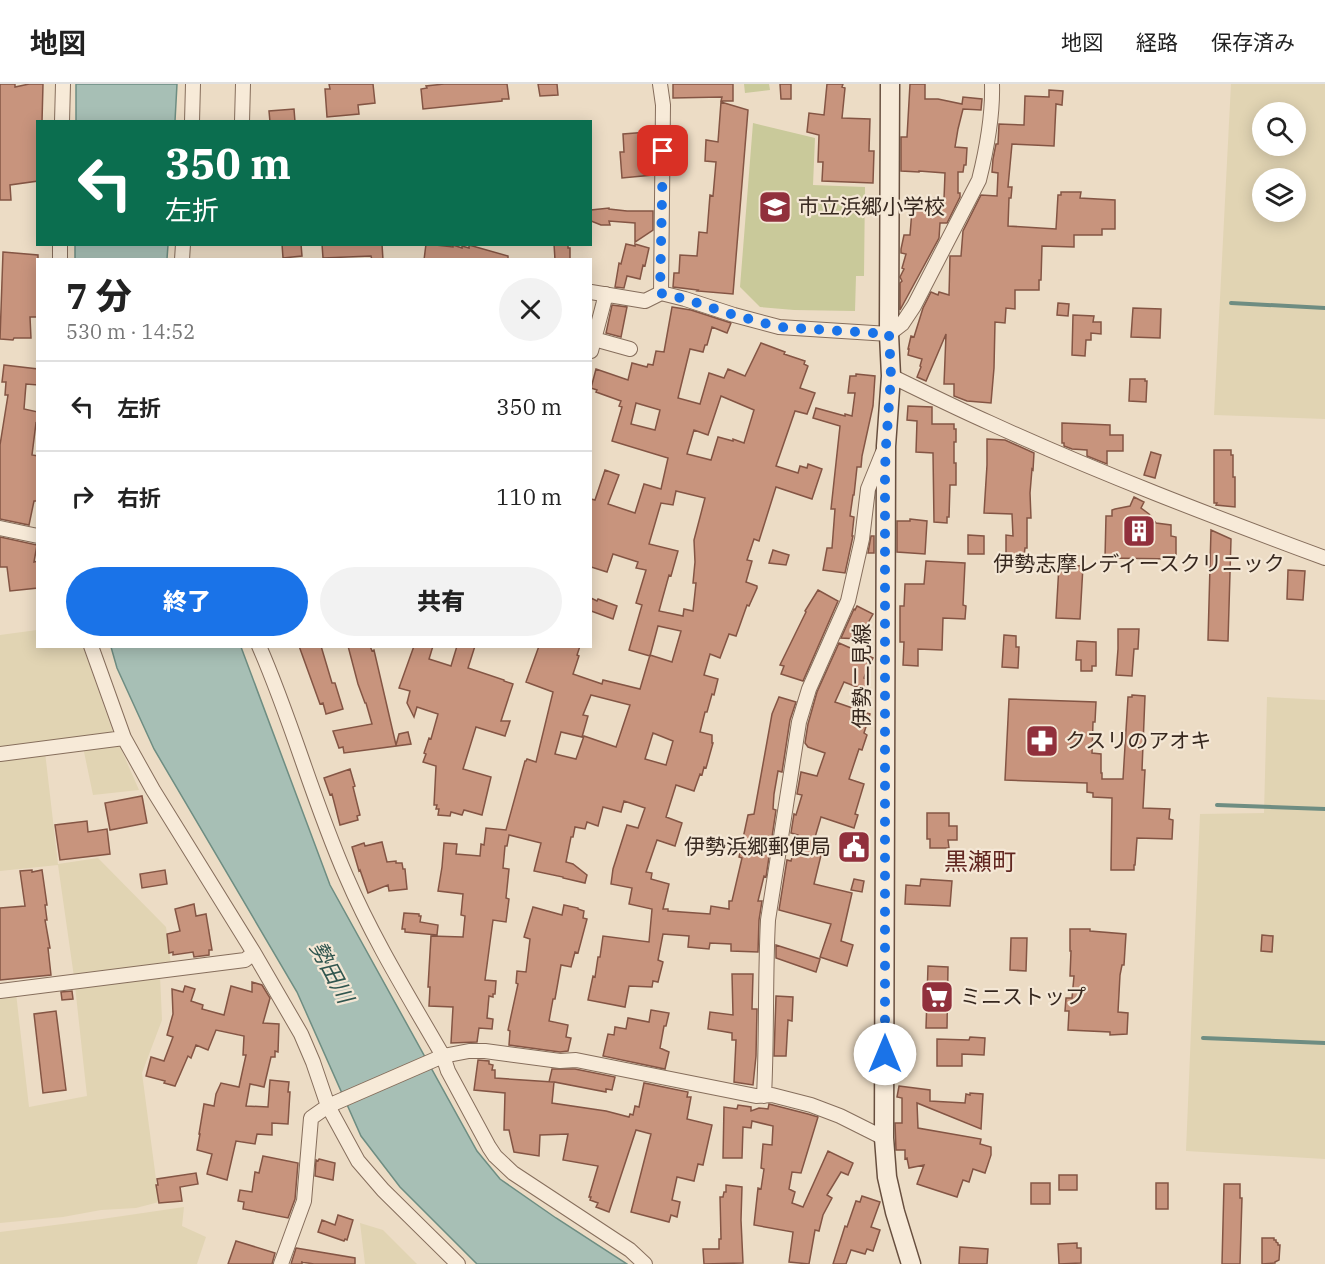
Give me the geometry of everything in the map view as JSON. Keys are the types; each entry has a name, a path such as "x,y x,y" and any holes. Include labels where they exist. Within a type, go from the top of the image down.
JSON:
{"main road":[{"name":"伊勢二見線","path":"890,84 889,334 891,376 886,446 884,1138 887,1177 911,1264"}],"street":[{"path":"62,120 63,84"},
{"path":"192,120 194,84"},
{"path":"243,84 243,120"},
{"path":"660,84 663,105 660,293"},
{"path":"592,292 645,301 660,293 779,327 889,334 902,324 914,306 979,180 992,113 992,84"},
{"path":"606,294 593,345 630,349"},
{"path":"891,376 1200,512 1325,558"},
{"path":"764,1096 768,920 799,722 809,689 849,602 862,539 868,489 886,446"},
{"path":"0,528 36,536"},
{"path":"92,648 124,738 153,790 254,953 300,1034 330,1105 358,1161 383,1190 458,1264"},
{"path":"260,648 345,876 372,931 443,1056 448,1071 485,1141 495,1156 522,1180 630,1250 645,1264"},
{"path":"0,754 124,738"},
{"path":"0,991 245,960 254,953"},
{"path":"281,1264 304,1201 311,1118 330,1105 443,1056 469,1051 485,1051 560,1061 576,1060 756,1096 772,1095 811,1105 840,1116 884,1138"}],"shaded area":[{"path":"1231,84 1325,84 1325,419 1214,415"},
{"path":"36,630 36,648 83,648 114,735 0,750 0,635"},
{"path":"1267,697 1325,700 1325,1159 1186,1151 1200,814 1264,813"},
{"path":"118,742 139,790 93,795 83,747"},
{"path":"45,752 58,864 98,858 166,927 171,965 74,977 58,865 0,871 0,758"},
{"path":"160,975 162,1020 142,1073 159,1202 136,1208 101,1210 63,1217 0,1223 0,994 16,993 29,1107 87,1096 75,986 111,984"},
{"path":"184,1207 182,1226 206,1237 197,1264 0,1264 0,1232"},
{"path":"360,1223 383,1230 417,1264 365,1264"}],"green space":[{"path":"744,84 769,84 770,90 745,93"},
{"path":"753,123 815,138 813,185 865,187 864,276 856,276 855,311 760,307 740,287"}],"water":[{"path":"76,84 177,84 175,120 76,120"},
{"path":"75,246 168,246 167,258 75,258"},
{"name":"勢田川","path":"111,648 241,648 330,885 477,1151 500,1179 627,1264 477,1264 400,1187 361,1136 297,992 154,749 117,668"}],"building":[{"path":"0,84 15,84 15,87 43,84 42,120 36,120 36,181 10,185 11,200 0,200"},
{"path":"329,84 373,84 375,103 358,105 359,114 327,117 325,89 330,89"},
{"path":"507,84 509,99 423,109 421,89 427,88 426,86"},
{"path":"538,84 557,84 558,95 540,96"},
{"path":"673,84 733,84 733,101 721,101 722,97 673,98"},
{"path":"780,84 791,84 791,99 781,99"},
{"path":"827,84 843,84 842,87 845,88 842,118 870,119 869,151 874,151 873,183 822,181 823,162 818,162 819,135 807,132 809,113 824,115"},
{"path":"910,84 925,84 925,99 962,104 963,97 982,99 981,110 963,109 958,129 955,147 967,148 966,165 964,165 963,172 958,172 960,197 947,223 940,223 939,238 900,310 900,283 902,281 900,277 904,269 902,268 906,254 901,253 901,249 904,235 910,235 912,210 933,210 934,198 944,199 945,173 901,171 901,137 907,137"},
{"path":"1049,90 1063,91 1062,105 1056,104 1054,146 1012,144 1008,187 1012,187 1011,198 1009,198 1008,226 1056,229 1058,195 1061,195 1061,192 1081,192 1080,198 1115,200 1115,229 1102,229 1102,235 1074,235 1074,247 1042,246 1039,290 1015,290 1015,309 1006,308 1005,323 995,322 991,403 967,401 954,396 954,384 944,384 946,334 926,381 917,377 922,359 908,355 911,336 914,337 923,308 931,292 938,295 939,292 949,295 950,256 961,256 963,231 981,195 997,196 998,173 992,172 996,144 998,144 999,124 1024,125 1025,96 1049,97"},
{"path":"721,102 748,110 733,294 673,287 674,273 679,273 680,255 697,256 699,232 707,233 710,195 713,196 716,162 705,161 706,140 718,142"},
{"path":"294,109 295,120 270,120 269,111"},
{"path":"648,132 649,150 654,149 653,175 622,178 620,152 624,152 623,134"},
{"path":"609,208 653,211 653,230 635,242 635,223 609,221 610,225 601,225 592,221 592,210"},
{"path":"626,244 649,248 645,266 643,265 640,279 627,276 624,288 615,287 619,263 621,264"},
{"path":"282,246 301,246 302,256 283,258"},
{"path":"322,246 382,246 383,258 372,258 371,256 323,258"},
{"path":"426,246 469,248 473,246 508,256 508,258 424,258"},
{"path":"554,246 570,248 570,258 555,258"},
{"path":"3,252 38,255 36,258 36,317 30,317 31,338 0,339"},
{"path":"1058,303 1069,304 1068,316 1057,315"},
{"path":"612,305 627,307 621,337 606,333"},
{"path":"672,307 691,310 731,323 727,333 712,327 703,352 690,349 678,398 700,404 709,373 724,378 728,369 745,376 761,343 805,361 804,364 808,366 800,388 815,393 807,414 795,411 776,466 798,473 800,466 807,468 808,464 822,469 812,499 776,487 759,541 754,539 747,560 752,561 746,582 757,588 749,606 747,605 736,636 729,634 720,658 710,654 704,675 718,679 700,732 712,735 713,743 706,768 704,767 702,775 700,774 694,791 676,785 666,817 682,823 675,846 657,840 646,872 652,873 651,879 669,884 663,909 710,914 711,906 729,909 729,901 732,901 742,858 739,857 748,815 754,814 772,714 779,697 796,702 790,720 782,772 778,771 774,794 773,809 776,810 766,877 764,876 758,901 762,901 758,952 731,951 731,944 710,943 709,949 688,947 689,936 663,934 658,960 663,962 658,982 653,981 652,987 629,986 625,1007 588,1000 598,957 600,957 603,936 649,942 652,909 629,904 632,888 611,884 613,869 627,825 638,828 645,808 624,801 621,812 603,807 598,826 587,822 585,829 575,827 573,837 571,837 566,862 573,864 587,875 585,883 534,871 541,843 509,835 507,846 505,846 503,868 509,869 506,922 493,920 485,980 496,981 495,994 493,997 489,996 487,1018 493,1019 492,1029 479,1028 477,1042 451,1043 453,1007 429,1006 430,987 428,987 431,936 463,937 465,916 461,915 463,894 438,891 444,843 457,844 456,854 480,856 486,828 506,830 525,761 527,759 536,762 553,692 526,682 538,648 579,648 573,674 602,684 603,680 640,689 650,656 629,650 642,605 636,603 646,570 636,568 638,562 613,554 607,572 592,567 592,499 595,500 605,470 619,475 608,504 635,513 644,484 661,489 668,458 612,441 622,407 619,406 621,401 596,392 597,390 592,388 592,384 596,369 628,380 632,363 647,367 648,364 653,365 656,351 664,352","holes":["721,396 754,410 744,443 718,437 711,460 687,454 694,430 708,435","636,403 660,410 655,430 631,424","676,491 705,498 694,540 693,583 696,583 693,611 684,609 683,616 659,611 678,551 649,544 661,503 673,505","658,626 681,631 672,662 650,655","591,695 630,705 616,747 584,736 576,759 555,754 561,732 582,737 588,716 583,715","653,733 673,741 666,765 645,759"]},
{"path":"1133,308 1161,309 1160,338 1131,337"},
{"path":"1073,315 1094,316 1093,322 1101,322 1101,334 1091,333 1091,340 1086,340 1085,356 1072,355"},
{"path":"4,365 36,369 36,385 26,384 24,409 36,412 32,455 36,456 36,501 34,501 29,525 0,519 0,445 8,395 5,395 6,382 2,382"},
{"path":"856,374 875,376 873,406 861,467 857,467 850,516 854,517 853,536 845,573 823,570 827,548 832,548 835,509 831,509 840,426 813,418 816,408 852,416 855,393 848,393 850,376 856,376"},
{"path":"1130,379 1147,381 1146,402 1129,401"},
{"path":"908,406 932,407 932,424 954,424 954,429 956,429 954,463 956,463 956,485 950,485 947,523 934,522 933,453 916,452 917,421 907,420"},
{"path":"1062,423 1110,425 1110,435 1123,435 1123,451 1107,451 1107,464 1087,456 1087,450 1064,446"},
{"path":"987,439 1005,440 1034,453 1030,493 1031,518 1027,518 1027,548 1025,548 1024,556 1006,555 1006,535 1013,536 1012,514 984,513"},
{"path":"1214,450 1231,450 1231,455 1233,455 1235,507 1214,503"},
{"path":"1151,452 1161,455 1155,478 1144,475"},
{"name":"伊勢志摩レディースクリニック","path":"1134,497 1144,502 1141,508 1156,523 1171,525 1171,536 1176,537 1176,559 1105,558 1106,516 1112,516 1112,510 1130,506"},
{"path":"910,519 927,521 925,554 897,552 897,521 910,521"},
{"path":"1211,530 1231,539 1228,641 1208,640"},
{"path":"968,535 984,536 984,554 968,554"},
{"path":"871,536 874,536 874,553 868,553"},
{"path":"0,537 36,545 34,562 36,562 36,588 10,591 7,567 0,567"},
{"path":"773,550 789,555 786,565 769,563"},
{"path":"926,561 965,563 963,605 966,606 965,619 943,618 942,650 918,649 918,666 903,665 904,642 900,642 900,606 904,606 905,584 924,584"},
{"path":"1059,565 1083,566 1080,619 1056,618"},
{"path":"1288,570 1305,571 1303,600 1287,599"},
{"path":"818,590 838,601 803,681 781,674 784,666 780,665 805,611"},
{"path":"592,598 617,606 613,619 592,611"},
{"path":"857,606 873,614 859,639 841,638 854,609"},
{"path":"1118,629 1139,629 1138,649 1134,649 1132,676 1116,675"},
{"path":"1004,635 1016,636 1016,647 1019,647 1018,668 1002,667"},
{"path":"1077,641 1096,642 1096,666 1092,666 1092,671 1081,671 1081,660 1076,660"},
{"path":"839,643 873,658 864,678 869,680 865,690 844,682 835,702 870,714 864,733 867,735 862,750 859,749 849,779 864,784 855,814 858,815 854,828 821,817 813,844 823,847 814,884 852,893 841,941 853,945 847,966 820,957 831,924 779,910 787,860 791,861 798,835 791,833 794,814 796,815 802,795 797,794 801,772 817,776 825,753 808,747 805,743 808,724 817,692"},
{"path":"300,648 322,648 343,709 326,714 323,703 320,704"},
{"path":"349,648 371,648 372,651 374,650 396,745 399,734 408,732 411,744 344,753 343,747 339,748 333,731 372,724"},
{"path":"413,648 432,648 429,659 451,666 456,648 474,648 468,668 513,684 501,721 510,721 505,736 476,727 463,769 491,777 482,815 464,810 462,815 451,812 450,816 438,815 439,809 436,809 437,805 434,805 436,766 423,762 438,714 417,707 414,717 407,703 410,691 399,688"},
{"path":"1145,696 1143,808 1170,809 1169,819 1173,820 1172,839 1137,838 1134,870 1111,870 1112,798 1093,797 1093,793 1087,792 1087,783 1005,780 1009,699 1096,702 1092,753 1101,754 1102,779 1123,779 1128,697"},
{"path":"350,769 360,815 357,816 358,820 340,825 332,794 330,795 324,778"},
{"path":"142,796 147,823 110,830 105,803"},
{"path":"927,813 949,813 949,826 957,826 957,840 948,840 949,848 930,848 930,839 927,839"},
{"path":"87,821 88,832 107,829 110,854 60,860 55,825"},
{"path":"844,837 867,844 863,855 841,848"},
{"path":"382,842 387,862 402,863 405,869 407,889 389,891 388,885 368,893 352,847 364,843 365,846"},
{"path":"32,870 32,872 42,870 47,905 45,905 47,920 45,920 50,948 48,948 51,975 0,980 0,908 25,906 20,871"},
{"path":"165,870 167,884 142,888 140,874"},
{"path":"854,879 864,881 862,892 851,890"},
{"path":"921,879 952,881 950,906 905,904 906,885 920,886"},
{"path":"194,904 196,916 206,914 212,950 209,950 209,955 194,957 193,952 173,955 173,952 169,953 167,934 180,931 175,909"},
{"path":"564,905 584,911 583,918 587,919 578,953 575,952 571,967 561,965 549,1021 568,1025 566,1037 571,1038 568,1051 560,1052 509,1045 510,1031 508,1030 518,984 516,983 517,971 526,972 530,939 524,937 533,907 562,915"},
{"path":"404,913 419,914 420,922 438,925 437,935 405,932 405,929 402,929"},
{"path":"1070,929 1126,934 1118,1012 1128,1013 1127,1034 1110,1035 1110,1032 1068,1030 1069,1011 1065,1011 1066,998 1072,998 1074,976 1070,976"},
{"path":"1262,935 1273,936 1272,952 1261,951"},
{"path":"1011,938 1027,938 1026,971 1010,970"},
{"path":"776,945 820,959 816,972 776,958"},
{"name":"ミニストップ","path":"928,966 948,967 947,1028 926,1028"},
{"path":"732,974 753,974 752,1009 757,1009 753,1085 734,1082 736,1040 732,1040 732,1033 708,1029 710,1012 733,1015"},
{"path":"252,982 262,985 270,998 263,1023 279,1024 278,1052 275,1051 275,1057 271,1057 264,1087 250,1084 246,1106 268,1107 270,1080 289,1082 288,1124 272,1123 272,1135 257,1134 255,1144 236,1141 227,1180 207,1174 212,1154 197,1150 204,1104 214,1106 221,1083 239,1087 246,1055 243,1055 244,1036 216,1030 208,1050 196,1045 191,1058 188,1056 175,1086 146,1076 151,1057 164,1061 173,1037 167,1035 173,1014 172,989 183,992 185,986 195,989 191,1001 203,1005 202,1009 224,1015 231,986 252,992"},
{"path":"72,991 73,999 62,1000 61,992"},
{"path":"776,996 793,997 792,1021 788,1020 786,1056 774,1056"},
{"path":"651,1010 669,1013 660,1048 669,1052 665,1069 603,1056 608,1034 614,1035 615,1027 626,1029 628,1018 649,1022"},
{"path":"56,1011 66,1090 43,1093 34,1014"},
{"path":"970,1037 985,1038 984,1055 962,1054 962,1066 937,1066 937,1039 969,1040"},
{"path":"478,1060 489,1061 489,1064 493,1065 495,1078 549,1082 552,1069 575,1069 615,1077 612,1090 606,1089 606,1092 554,1082 552,1103 629,1117 630,1114 633,1115 635,1106 639,1107 644,1083 688,1092 687,1097 691,1097 687,1119 712,1125 703,1165 698,1164 694,1181 677,1177 672,1200 680,1202 677,1217 671,1215 669,1222 631,1212 651,1134 636,1130 609,1212 596,1207 598,1203 590,1200 591,1197 589,1197 598,1166 563,1160 568,1134 540,1135 539,1156 514,1152 509,1130 504,1130 505,1093 474,1090"},
{"path":"899,1086 930,1090 930,1101 965,1103 966,1094 983,1094 981,1129 917,1103 918,1128 981,1139 980,1144 991,1147 985,1173 973,1169 969,1182 963,1180 957,1197 917,1184 924,1165 909,1168 907,1158 905,1159 905,1150 896,1150 895,1123 902,1123 902,1098 897,1097"},
{"path":"769,1104 818,1117 801,1173 792,1172 789,1189 795,1192 792,1203 803,1207 828,1151 853,1163 848,1175 841,1172 827,1195 832,1198 823,1215 819,1231 815,1230 809,1264 789,1262 793,1232 754,1225 758,1188 761,1189 764,1169 761,1168 763,1144 772,1145 773,1126 752,1121 751,1128 743,1127 742,1158 723,1158 724,1107 737,1109 738,1105 751,1107 751,1111 759,1108 768,1109"},
{"path":"263,1156 298,1163 295,1199 288,1218 243,1209 244,1202 238,1201 240,1190 252,1192 255,1172 259,1173"},
{"path":"316,1160 335,1163 333,1180 315,1176"},
{"path":"196,1173 198,1184 180,1187 182,1201 159,1203 157,1179"},
{"path":"1059,1175 1077,1175 1077,1190 1059,1190"},
{"path":"1031,1183 1050,1183 1050,1204 1031,1204"},
{"path":"1156,1183 1168,1183 1168,1209 1156,1209"},
{"path":"1224,1184 1240,1184 1240,1198 1242,1198 1240,1264 1222,1264"},
{"path":"726,1185 742,1187 743,1263 704,1264 703,1249 719,1249 719,1239 721,1239 720,1197 723,1197 726,1192"},
{"path":"862,1196 880,1202 871,1227 880,1230 873,1251 867,1249 865,1254 851,1250 846,1264 833,1264 845,1226 847,1227 856,1201 860,1202"},
{"path":"338,1215 353,1220 347,1240 344,1241 318,1232 322,1220 335,1225"},
{"path":"1262,1238 1274,1238 1280,1245 1279,1260 1275,1263 1262,1264"},
{"path":"236,1241 275,1253 272,1264 228,1264"},
{"path":"1077,1243 1077,1248 1081,1248 1081,1263 1059,1264 1058,1244"},
{"path":"960,1247 988,1249 987,1264 959,1264"},
{"path":"296,1248 355,1258 355,1264 302,1262 302,1264 291,1264"}],"waterway":[{"path":"1231,303 1325,308"},
{"path":"1217,805 1325,809"},
{"path":"1203,1038 1325,1043"}],"place":[{"name":"市立浜郷小学校","path":"775,207"},
{"name":"伊勢志摩レディースクリニック","path":"1139,531"},
{"name":"クスリのアオキ","path":"1042,741"},
{"name":"伊勢浜郷郵便局","path":"854,847"},
{"name":"ミニストップ","path":"937,997"}],"district":[{"name":"黒瀬町","path":"980,862"}],"route":[{"path":"663,151 660,293 779,327 889,334 891,376 885,469 885,1054"}]}
